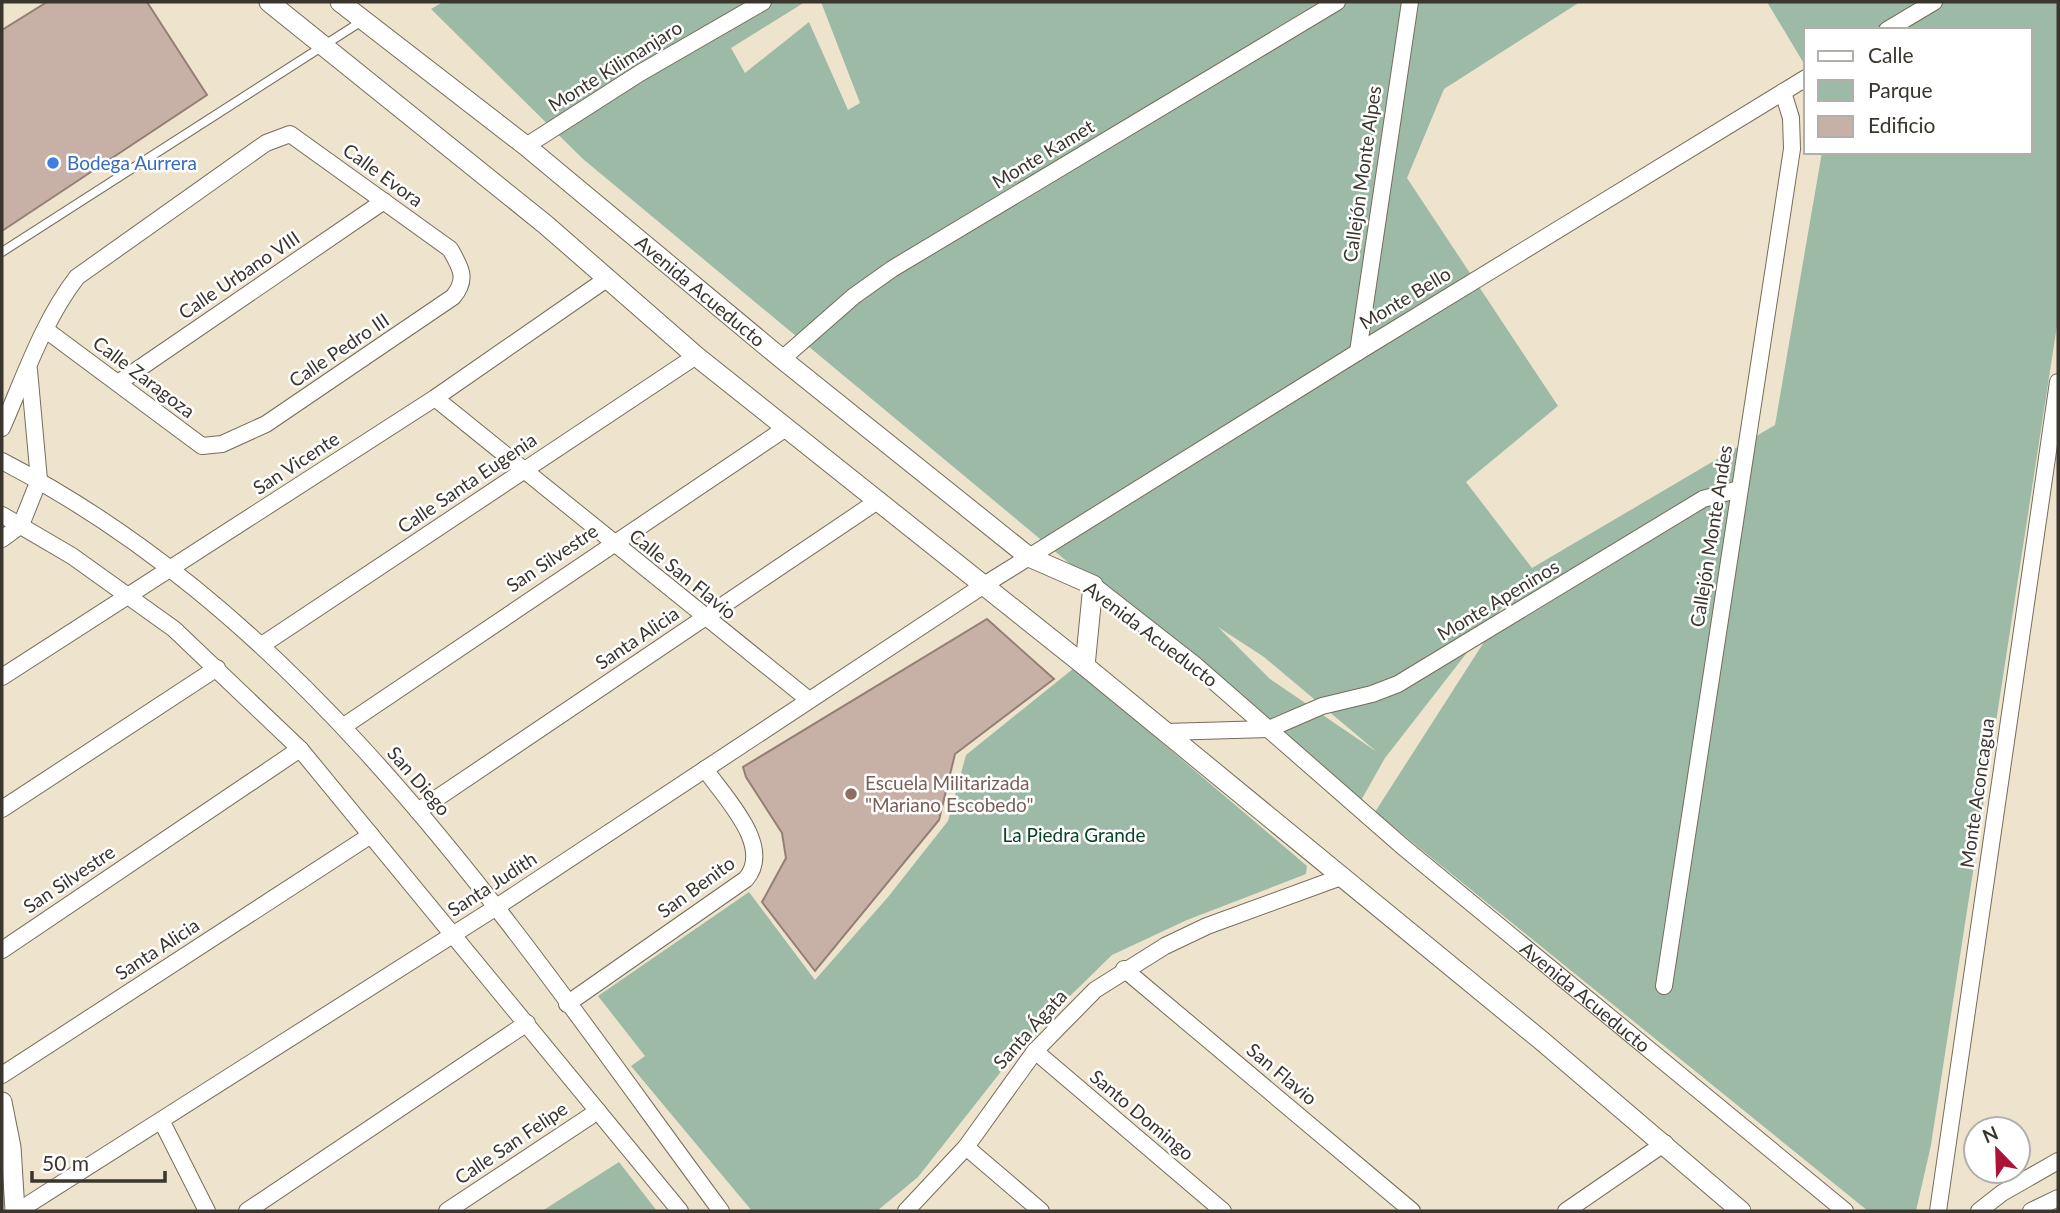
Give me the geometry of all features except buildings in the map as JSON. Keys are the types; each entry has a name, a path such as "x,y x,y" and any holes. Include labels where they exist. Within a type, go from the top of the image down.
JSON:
{"street":[{"path":"269,2 608,278 696,356 1085,666 1665,1143 1741,1211"},
{"name":"Avenida Acueducto","path":"340,2 526,146 782,359 1028,557 1093,585 1269,729 1402,846 1845,1211"},
{"name":"Monte Kamet","path":"782,359 854,296 892,269 1338,2"},
{"name":"Callejón Monte Alpes","path":"1357,352 1410,2"},
{"path":"1890,28 1934,2"},
{"name":"Monte Kilimanjaro","path":"526,146 752,5"},
{"name":"Monte Bello","path":"984,585 1357,352 1804,79"},
{"name":"Callejón Monte Andes","path":"1664,986 1792,149 1791,118 1783,92"},
{"name":"Calle Evora","path":"46,330 61,298 77,277 94,262 266,143 290,134 450,249 464,274"},
{"name":"Calle Urbano VIII","path":"118,383 384,201"},
{"name":"Calle Pedro III","path":"222,444 266,424 453,297 461,287 464,274"},
{"name":"San Vicente","path":"2,677 435,398 608,278"},
{"path":"2,428 46,330"},
{"name":"Calle Zaragoza","path":"46,330 202,446 222,444"},
{"name":"Calle Santa Eugenia","path":"262,645 696,356"},
{"path":"2,539 21,525 39,480 28,369"},
{"name":"Monte Aconcagua","path":"1938,1211 2058,382"},
{"name":"Calle San Flavio","path":"435,398 611,543 809,700"},
{"name":"San Silvestre","path":"344,726 611,543 786,428"},
{"name":"San Diego","path":"2,461 39,480 122,533 171,569 262,645 344,726 418,811 495,908 630,1084 721,1211"},
{"name":"Monte Apeninos","path":"1269,729 1322,706 1372,694 1398,684 1703,499 1739,489"},
{"name":"Santa Alicia","path":"418,811 879,500"},
{"path":"2,515 131,596 217,668 300,749 680,1211"},
{"name":"Santa Judith","path":"17,1211 162,1122 495,908 984,585"},
{"path":"1085,666 1093,585"},
{"path":"2,809 217,668"},
{"path":"1165,733 1269,729"},
{"name":"San Silvestre","path":"2,950 300,749"},
{"name":"San Benito","path":"567,1004 746,879 752,872 756,863 751,839 705,769"},
{"name":"Santa Alicia","path":"2,1075 371,835"},
{"name":"Santa Ágata","path":"906,1211 966,1147 1035,1051 1066,1016 1124,969 1207,926 1341,877"},
{"name":"San Flavio","path":"1124,969 1412,1211"},
{"path":"247,1211 527,1023"},
{"name":"Santo Domingo","path":"1035,1051 1223,1211"},
{"path":"2,1102 12,1147 17,1211"},
{"name":"Calle San Felipe","path":"447,1211 598,1111"},
{"path":"162,1122 207,1211"},
{"path":"1566,1211 1665,1143"},
{"path":"966,1147 1041,1211"},
{"path":"1979,1211 2002,1193 2042,1173 2058,1161"},
{"path":"2031,1211 2058,1196 2042,1173"}],"lane":[{"path":"2,252 362,21"}],"green space":[{"path":"443,2 805,2 731,48 745,73 809,22 848,110 860,103 821,2 1580,2 1444,89 1407,178 1558,406 1466,482 1532,568 1775,425 1822,154 2032,154 2032,28 1804,28 1804,64 1767,2 2058,2 2058,319 1931,1145 1916,1211 1868,1211 1375,812 1525,578 1385,758 1359,804 583,159 431,9","holes":["1218,627 1264,657 1377,752 1270,679"]},
{"name":"La Piedra Grande","path":"1074,668 1307,866 1306,874 1187,920 1112,955 1029,1036 918,1177 877,1211 752,1211 631,1066 645,1056 598,996 749,892 815,980 888,897 948,821 966,755"},
{"path":"619,1162 657,1211 542,1211"}],"place":[{"name":"Bodega Aurrera","path":"53,163"},
{"name":"Escuela Militarizada \"Mariano Escobedo\"","path":"851,794"}]}
